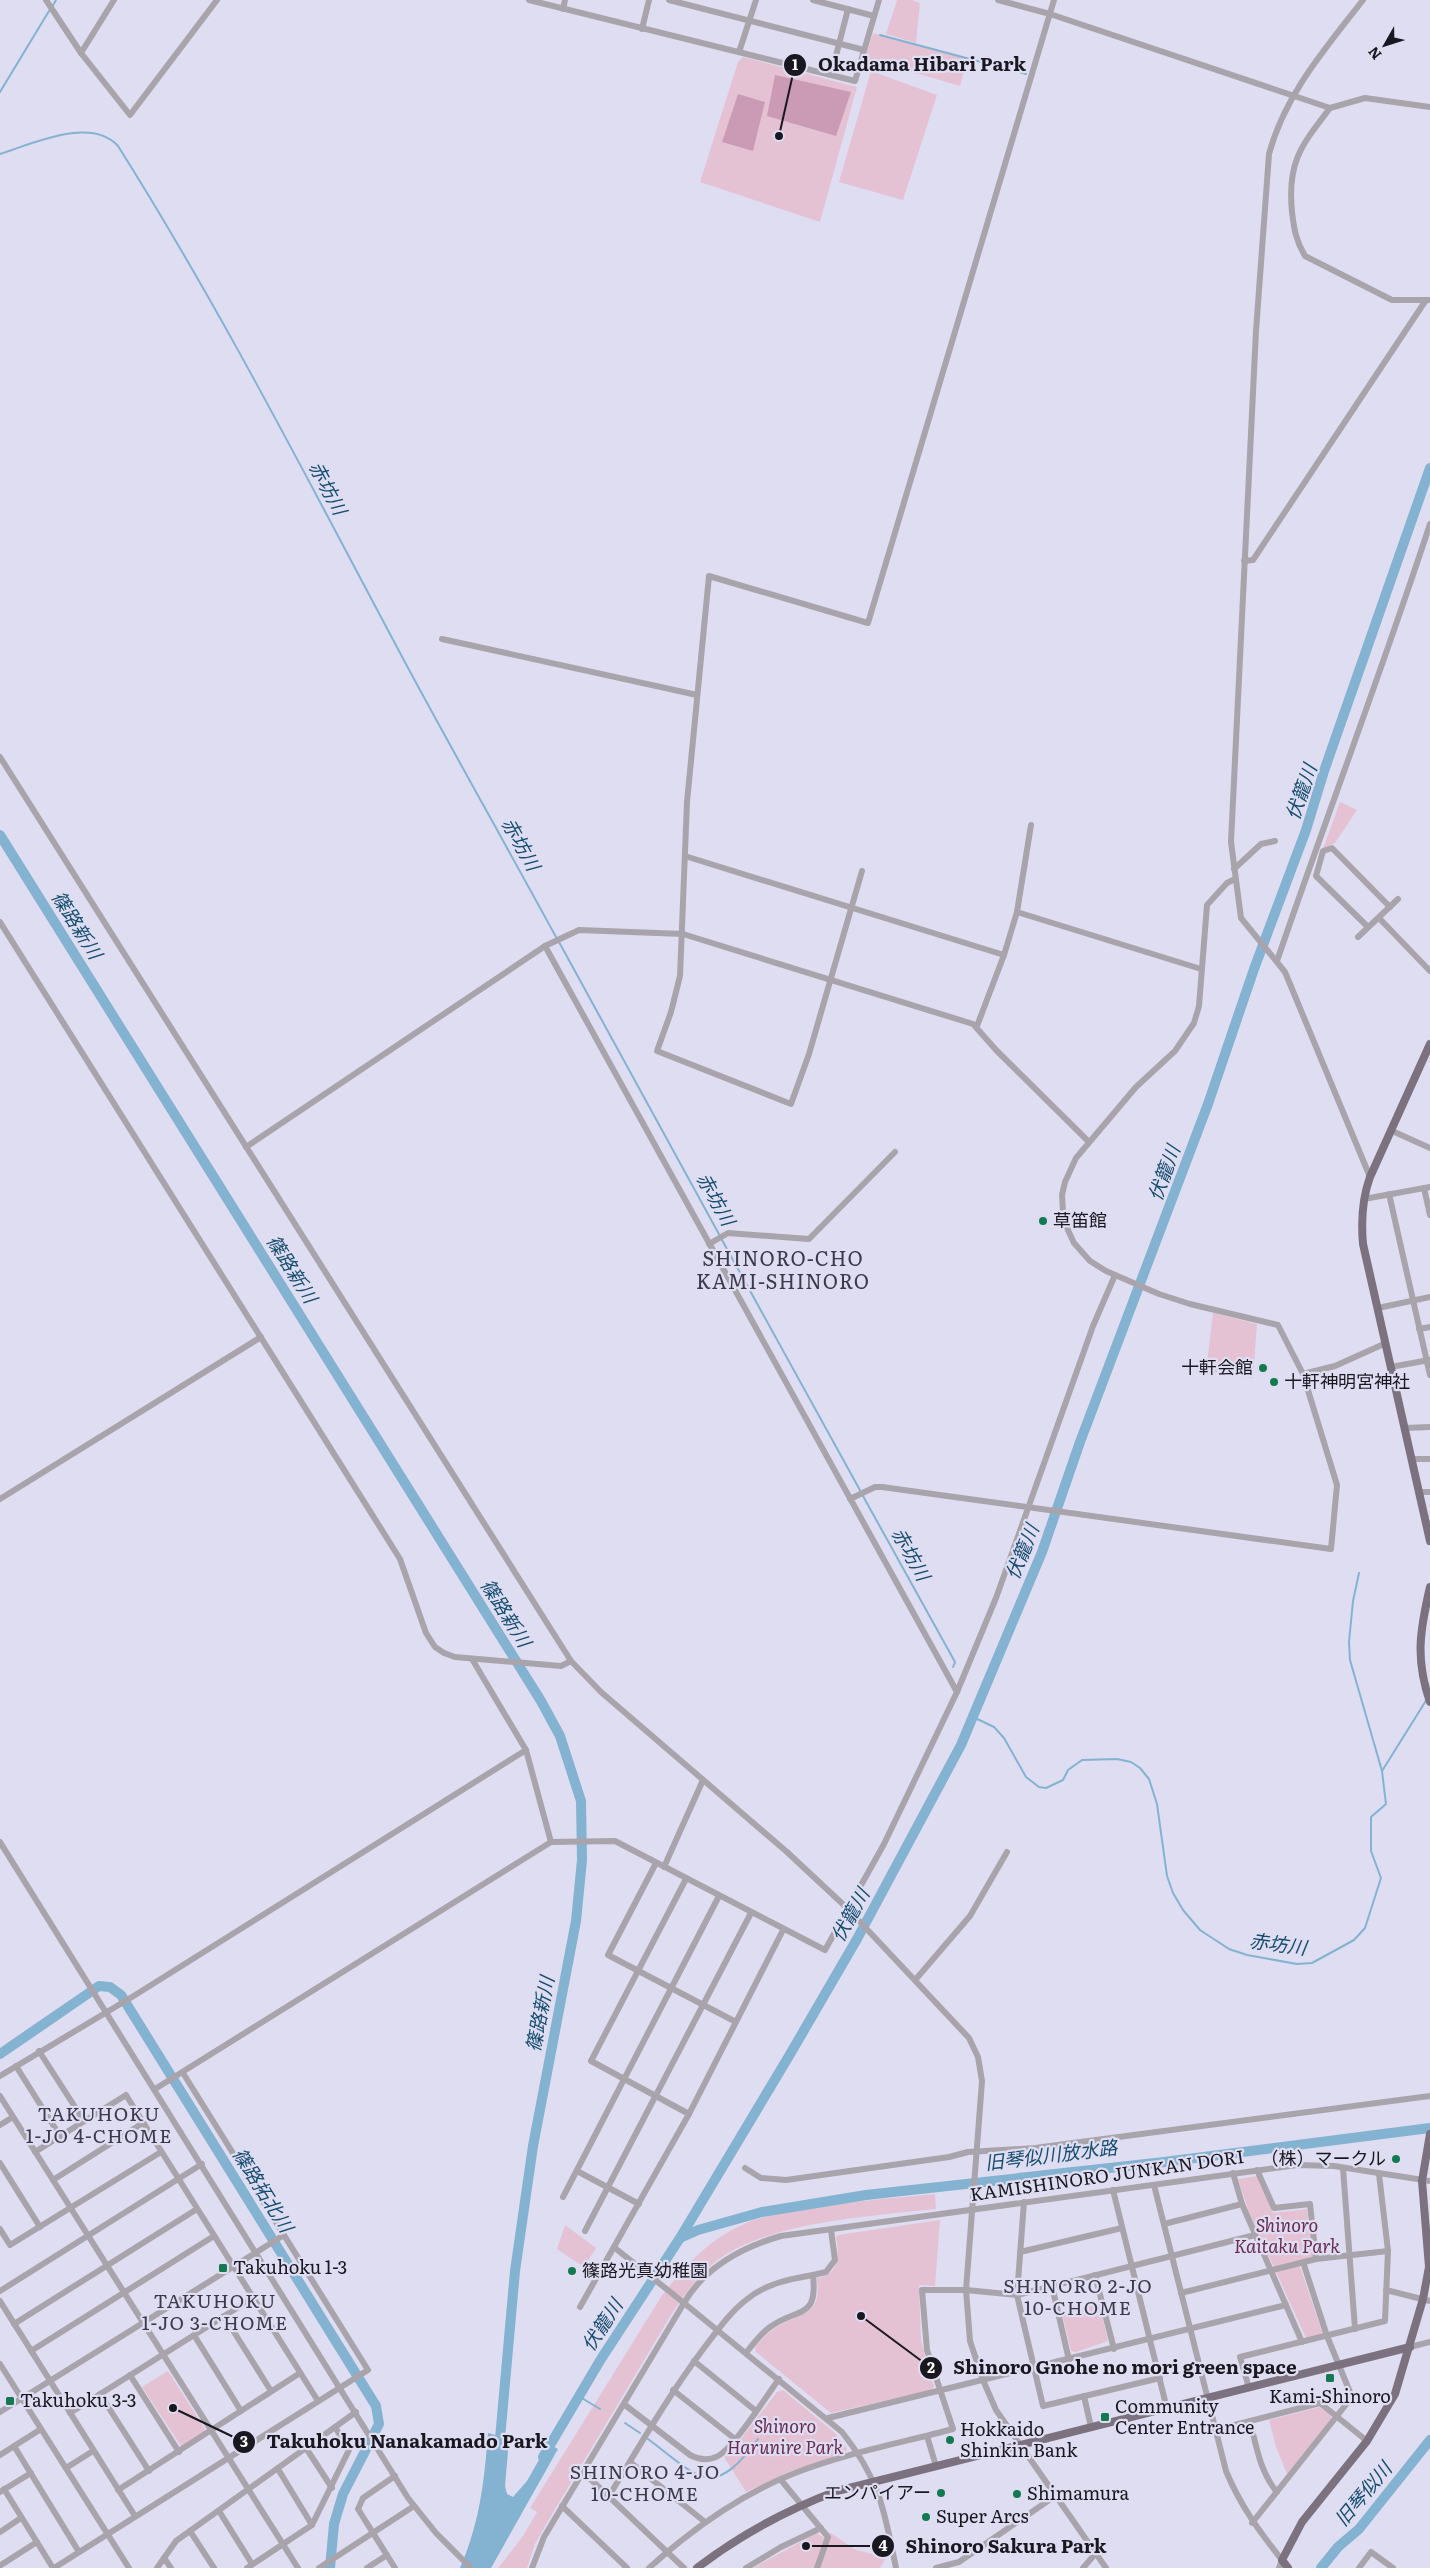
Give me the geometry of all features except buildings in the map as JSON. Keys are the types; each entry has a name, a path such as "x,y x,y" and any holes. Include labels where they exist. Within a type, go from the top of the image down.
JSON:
{"main road":[{"path":"1430,1044 1370,1178 1364,1199 1363,1244 1404,1428 1429,1526 1430,1542"},
{"path":"1430,1587 1419,1645 1420,1667 1430,1702"},
{"path":"1288,2568 1280,2564 1302,2522 1367,2441 1396,2394 1426,2300 1429,2267 1426,2181 1430,2136"},
{"path":"697,2568 743,2535 802,2505 874,2481 1410,2347"}],"street":[{"path":"46,0 81,53 130,114 217,0"},
{"path":"81,53 114,0"},
{"path":"529,0 855,81 879,0"},
{"path":"563,9 565,0"},
{"path":"642,29 649,0"},
{"path":"669,0 864,50"},
{"path":"740,52 756,0"},
{"path":"813,0 874,16"},
{"path":"998,0 1009,1 1050,14 1330,108 1365,98 1430,107"},
{"path":"862,871 809,1054 791,1104 657,1051 671,1012 680,976 687,802 709,576 868,623 1054,0"},
{"path":"1363,0 1292,95 1276,127 1269,154 1256,331 1231,842 1240,911 1250,930 1285,972 1370,1178"},
{"path":"830,75 848,9"},
{"path":"1330,108 1303,144 1294,165 1290,188 1298,244 1305,256 1392,300 1428,300"},
{"path":"1244,561 1253,560 1428,300"},
{"path":"1275,959 1399,618 1430,524"},
{"path":"442,639 697,695"},
{"path":"0,757 571,1661 601,1692 788,1852 849,1910 916,1979 969,2038 978,2058 982,2081 966,2290 970,2341 983,2380 996,2410 1106,2568"},
{"path":"977,1026 1004,955 1017,912 1031,825"},
{"path":"1234,869 1262,844 1275,841"},
{"path":"1368,927 1316,876 1323,852 1332,848 1390,907"},
{"path":"685,856 1004,955"},
{"path":"850,1499 875,1487 882,1487 1331,1549 1337,1485 1303,1374 1278,1325 1190,1304 1154,1292 1115,1275 1098,1266 1081,1252 1066,1228 1062,1195 1065,1182 1076,1158 1136,1088 1175,1051 1187,1036 1199,1006 1206,904 1227,882 1235,879"},
{"path":"1358,937 1398,899"},
{"path":"1017,912 1201,969"},
{"path":"1378,918 1430,970"},
{"path":"0,922 400,1559 426,1633 435,1647 455,1658 557,1666 571,1661"},
{"path":"246,1147 547,945 579,930 683,934 977,1026 996,1051 1089,1142"},
{"path":"547,945 712,1242 850,1499 957,1692"},
{"path":"1390,1130 1430,1148"},
{"path":"712,1242 726,1234 809,1239 895,1152"},
{"path":"1364,1199 1427,1188 1430,1215"},
{"path":"1389,1194 1430,1375"},
{"path":"156,2089 550,1842 612,1841 825,1950 849,1910 884,1844 957,1692 1032,1508 1093,1326 1115,1275"},
{"path":"1378,1308 1430,1297"},
{"path":"1420,1329 1430,1327"},
{"path":"0,1499 261,1337"},
{"path":"1303,1374 1335,1366 1386,1343"},
{"path":"1391,1367 1428,1360"},
{"path":"1404,1428 1430,1427"},
{"path":"1412,1459 1430,1459"},
{"path":"1419,1492 1430,1492"},
{"path":"472,1659 526,1750 550,1842"},
{"path":"0,2076 39,2051 132,1998 526,1750"},
{"path":"664,1867 703,1780"},
{"path":"0,1842 156,2089 414,2506 471,2568"},
{"path":"916,1979 964,1925 1006,1852"},
{"path":"656,1863 608,1955 736,2022"},
{"path":"686,1879 591,2061 689,2114"},
{"path":"563,2197 719,1896"},
{"path":"585,2231 751,1913"},
{"path":"580,2307 640,2204 689,2114 783,1930"},
{"path":"39,2051 84,2121"},
{"path":"16,2066 60,2136"},
{"path":"31,2473 2,2491 54,2568 368,2370 181,2074"},
{"path":"35,2152 126,2095 318,2401"},
{"path":"0,2096 298,2568"},
{"path":"745,2168 761,2178 786,2180 977,2152 1035,2148 1430,2096"},
{"path":"0,2125 13,2117"},
{"path":"53,2180 144,2124"},
{"path":"0,2229 10,2245 161,2152"},
{"path":"0,2163 40,2227"},
{"path":"0,2291 202,2164"},
{"name":"KAMISHINORO JUNKAN DORI","path":"532,2568 544,2537 684,2303 718,2265 741,2251 781,2236 1297,2165 1343,2168 1426,2181"},
{"path":"1343,2168 1351,2255 1355,2329"},
{"path":"1257,2170 1274,2208 1310,2204 1316,2259"},
{"path":"576,2171 640,2204"},
{"path":"1233,2173 1242,2204 1302,2342"},
{"path":"1249,2388 1240,2357 1385,2322 1388,2251 1380,2174"},
{"path":"1154,2185 1226,2471 1237,2498 1280,2564"},
{"path":"1113,2190 1167,2408"},
{"path":"1024,2202 1017,2295 1043,2406 1160,2378"},
{"path":"1164,2224 1242,2204"},
{"path":"14,2324 197,2209"},
{"path":"1020,2252 1122,2228"},
{"path":"609,2496 673,2390 717,2330 747,2299 767,2287 786,2279 826,2272 835,2260 831,2230"},
{"path":"649,2568 705,2522 739,2501 781,2480 830,2461 953,2429 927,2350 922,2290 966,2290 1017,2295 1255,2235"},
{"path":"31,2351 214,2236"},
{"path":"0,2412 282,2236"},
{"path":"615,2248 828,2418 859,2454 874,2481 886,2517 896,2568"},
{"path":"1181,2293 1316,2259 1388,2251"},
{"path":"1252,2523 1352,2396 1327,2336 1303,2262"},
{"path":"746,2353 769,2327 786,2318 804,2312 815,2295 813,2274"},
{"path":"1095,2275 1114,2349"},
{"path":"1052,2286 1069,2360"},
{"path":"1386,2290 1426,2300"},
{"path":"70,2413 253,2298"},
{"path":"0,2302 135,2516"},
{"path":"828,2418 1114,2349 1286,2305"},
{"path":"224,2316 271,2391"},
{"path":"194,2335 241,2411"},
{"path":"1410,2347 1430,2342"},
{"path":"694,2361 756,2411"},
{"path":"0,2364 127,2566 119,2568"},
{"path":"118,2490 300,2373"},
{"path":"130,2375 179,2452"},
{"path":"624,2405 690,2455 699,2459 716,2457 723,2454 779,2379"},
{"path":"673,2390 735,2439"},
{"path":"100,2394 149,2471"},
{"path":"1084,2396 1091,2427"},
{"path":"1215,2430 1320,2403 1367,2441"},
{"path":"158,2568 176,2541 356,2412"},
{"path":"1250,2420 1259,2458 1270,2484 1277,2492"},
{"path":"219,2511 250,2566 312,2525 332,2488 349,2450 335,2427"},
{"path":"0,2455 41,2429"},
{"path":"927,2436 936,2466"},
{"path":"14,2446 79,2552"},
{"path":"306,2448 332,2488"},
{"path":"66,2468 94,2450"},
{"path":"630,2462 705,2522"},
{"path":"278,2469 312,2525"},
{"path":"583,2472 684,2568"},
{"path":"395,2476 363,2498 358,2509 395,2568"},
{"path":"781,2480 828,2537 817,2568"},
{"path":"936,2568 959,2562 1055,2496"},
{"path":"319,2568 414,2506"},
{"path":"562,2506 627,2568"},
{"path":"0,2532 22,2518"},
{"path":"746,2568 781,2547 820,2528"},
{"path":"190,2531 214,2568"},
{"path":"1,2565 37,2542"},
{"path":"1359,2568 1371,2552 1393,2568"},
{"path":"1083,2568 1096,2553"},
{"path":"367,2568 387,2555"},
{"path":"164,2558 171,2568"}],"green space":[{"path":"897,0 912,0 920,3 916,43 886,34"},
{"path":"873,33 967,59 960,86 865,58"},
{"path":"743,57 857,87 820,222 700,182 738,62"},
{"path":"871,71 937,95 903,200 839,182"},
{"path":"1340,802 1357,810 1335,843 1323,849"},
{"path":"1213,1313 1257,1324 1253,1378 1206,1371"},
{"name":"Shinoro Kaitaku Park","path":"1257,2176 1273,2213 1307,2209 1313,2257 1298,2261 1323,2334 1306,2338 1249,2212 1238,2179"},
{"path":"935,2194 936,2209 851,2218 790,2229 736,2249 715,2262 691,2287 671,2315 548,2521 535,2544 527,2568 498,2568 523,2536 537,2512 530,2508 661,2297 686,2266 706,2247 745,2223 769,2216 861,2201"},
{"path":"940,2220 935,2286 919,2285 921,2341 934,2386 932,2390 831,2413 756,2352 755,2347 770,2331 805,2313 814,2305 818,2290 817,2278 830,2273 836,2263 838,2251 836,2237 838,2235"},
{"path":"565,2225 596,2248 584,2267 557,2249"},
{"path":"1099,2304 1108,2341 1076,2352 1071,2351 1062,2313"},
{"path":"168,2371 205,2429 204,2432 181,2446 142,2387"},
{"name":"Shinoro Harunire Park","path":"783,2390 835,2433 847,2449 845,2453 791,2471 746,2492 724,2457 730,2453 777,2392"},
{"path":"1320,2407 1331,2416 1331,2419 1287,2474 1276,2447 1269,2420"},
{"path":"817,2533 824,2538 831,2533 854,2549 886,2558 880,2568 753,2568"}],"shaded area":[{"path":"775,75 851,92 836,136 767,116"},
{"path":"738,94 765,102 753,151 722,142"}],"water":[{"path":"488,2433 509,2439 505,2486 507,2494 513,2497 527,2481 548,2444 558,2449 491,2568 460,2568 477,2518 485,2469"}],"waterway":[{"path":"52,7 56,0"},
{"path":"0,92 49,11"},
{"path":"880,35 1026,74"},
{"name":"赤坊川","path":"0,154 44,139 77,133 93,133 106,137 118,146 232,338 425,700 556,937"},
{"name":"伏籠川","path":"543,2457 601,2359 680,2238 789,2056 857,1939 961,1745 1042,1552 1080,1442 1208,1104 1254,969 1306,830 1324,771 1430,468"},
{"name":"篠路新川","path":"0,835 541,1701 560,1736 581,1801 582,1860 576,1921 533,2146 515,2271 499,2450"},
{"name":"赤坊川","path":"559,942 720,1236"},
{"name":"赤坊川","path":"722,1240 861,1492"},
{"name":"赤坊川","path":"863,1496 955,1662 953,1667"},
{"name":"赤坊川","path":"973,1717 994,1727 1004,1738 1026,1777 1039,1787 1046,1788 1063,1780 1068,1770 1082,1760 1117,1759 1131,1762 1140,1768 1149,1779 1157,1804 1167,1876 1173,1893 1183,1910 1200,1930 1229,1949 1247,1955 1297,1964 1312,1963 1354,1940 1365,1928 1381,1878 1371,1851 1371,1817 1386,1804 1382,1771 1350,1660 1349,1642 1353,1601 1359,1573"},
{"path":"1382,1771 1427,1699"},
{"name":"篠路拓北川","path":"0,2054 99,1986 110,1987 121,1995 376,2406 379,2424 343,2494 334,2524 330,2568"},
{"name":"旧琴似川放水路","path":"680,2238 698,2230 762,2212 866,2195 1164,2162 1430,2128"},
{"path":"580,2397 600,2409"},
{"path":"625,2423 640,2433"},
{"path":"648,2439 680,2464 705,2477 716,2477 729,2471 742,2459 758,2439"},
{"name":"旧琴似川","path":"1321,2568 1338,2547 1359,2529 1430,2440"}],"place":[{"name":"Okadama Hibari Park","path":"779,136"},
{"name":"草笛館","path":"1043,1221"},
{"name":"十軒会館","path":"1263,1368"},
{"name":"十軒神明宮神社","path":"1274,1382"},
{"name":"（株）マークル","path":"1396,2159"},
{"name":"Takuhoku 1-3","path":"223,2268"},
{"name":"篠路光真幼稚園","path":"572,2271"},
{"name":"Shinoro Gnohe no mori green space","path":"861,2316"},
{"name":"Kami-Shinoro","path":"1330,2378"},
{"name":"Takuhoku 3-3","path":"10,2401"},
{"name":"Takuhoku Nanakamado Park","path":"173,2408"},
{"name":"Community Center Entrance","path":"1105,2417"},
{"name":"Hokkaido Shinkin Bank","path":"950,2440"},
{"name":"エンパイアー","path":"941,2493"},
{"name":"Shimamura","path":"1017,2494"},
{"name":"Super Arcs","path":"926,2517"},
{"name":"Shinoro Sakura Park","path":"806,2546"}],"district":[{"name":"SHINORO-CHO KAMI-SHINORO","path":"783,1270"},
{"name":"TAKUHOKU 1-JO 4-CHOME","path":"99,2125"},
{"name":"SHINORO 2-JO 10-CHOME","path":"1078,2297"},
{"name":"TAKUHOKU 1-JO 3-CHOME","path":"215,2312"},
{"name":"SHINORO 4-JO 10-CHOME","path":"645,2483"}]}
